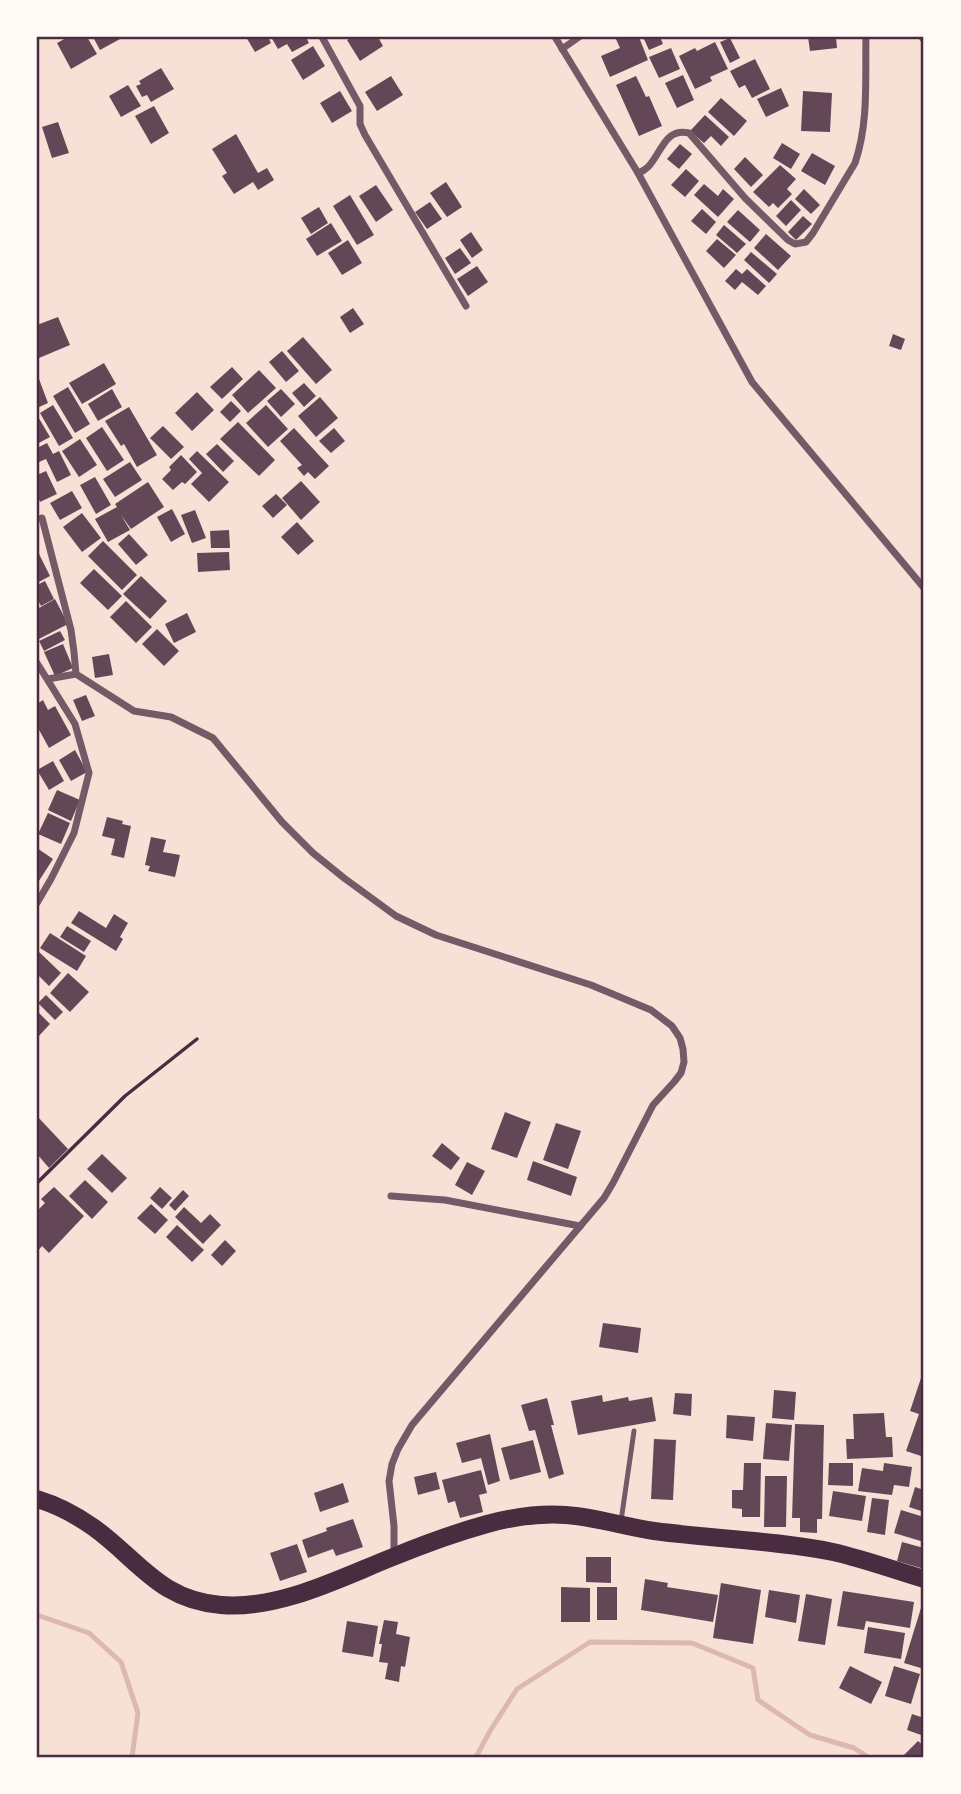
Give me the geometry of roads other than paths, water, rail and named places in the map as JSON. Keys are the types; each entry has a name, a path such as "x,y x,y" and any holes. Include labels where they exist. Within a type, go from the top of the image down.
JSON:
{"highway":[{"path":"37,1499 64,1509 95,1528 167,1588 183,1597 223,1605 243,1605 286,1597 485,1524 522,1517 566,1515 651,1530 834,1552 924,1578"}],"street":[{"path":"321,37 360,106 360,124 365,135 466,306"},
{"path":"555,37 638,173 752,382 924,588"},
{"path":"562,49 579,37"},
{"path":"638,173 646,169 674,133 689,133 745,198 788,240 795,244 806,242 855,163 859,151 864,120 866,37"},
{"path":"42,517 71,630 76,674"},
{"path":"37,663 75,724 89,773 74,833 37,903"},
{"path":"48,679 76,674 134,711 171,717 213,738 282,822 313,853 396,916 436,935 591,985 651,1010 672,1026 680,1038 684,1062 681,1073 653,1105 604,1198 412,1426 398,1449 389,1481 394,1556"},
{"path":"391,1196 445,1200 580,1226"}],"lane":[{"path":"621,1524 634,1431"}],"waterway":[{"path":"37,1615 89,1633 121,1662 138,1713 132,1757"},
{"path":"476,1757 517,1689 590,1642 692,1643 753,1668 758,1700 810,1735 854,1748 868,1757"}]}
